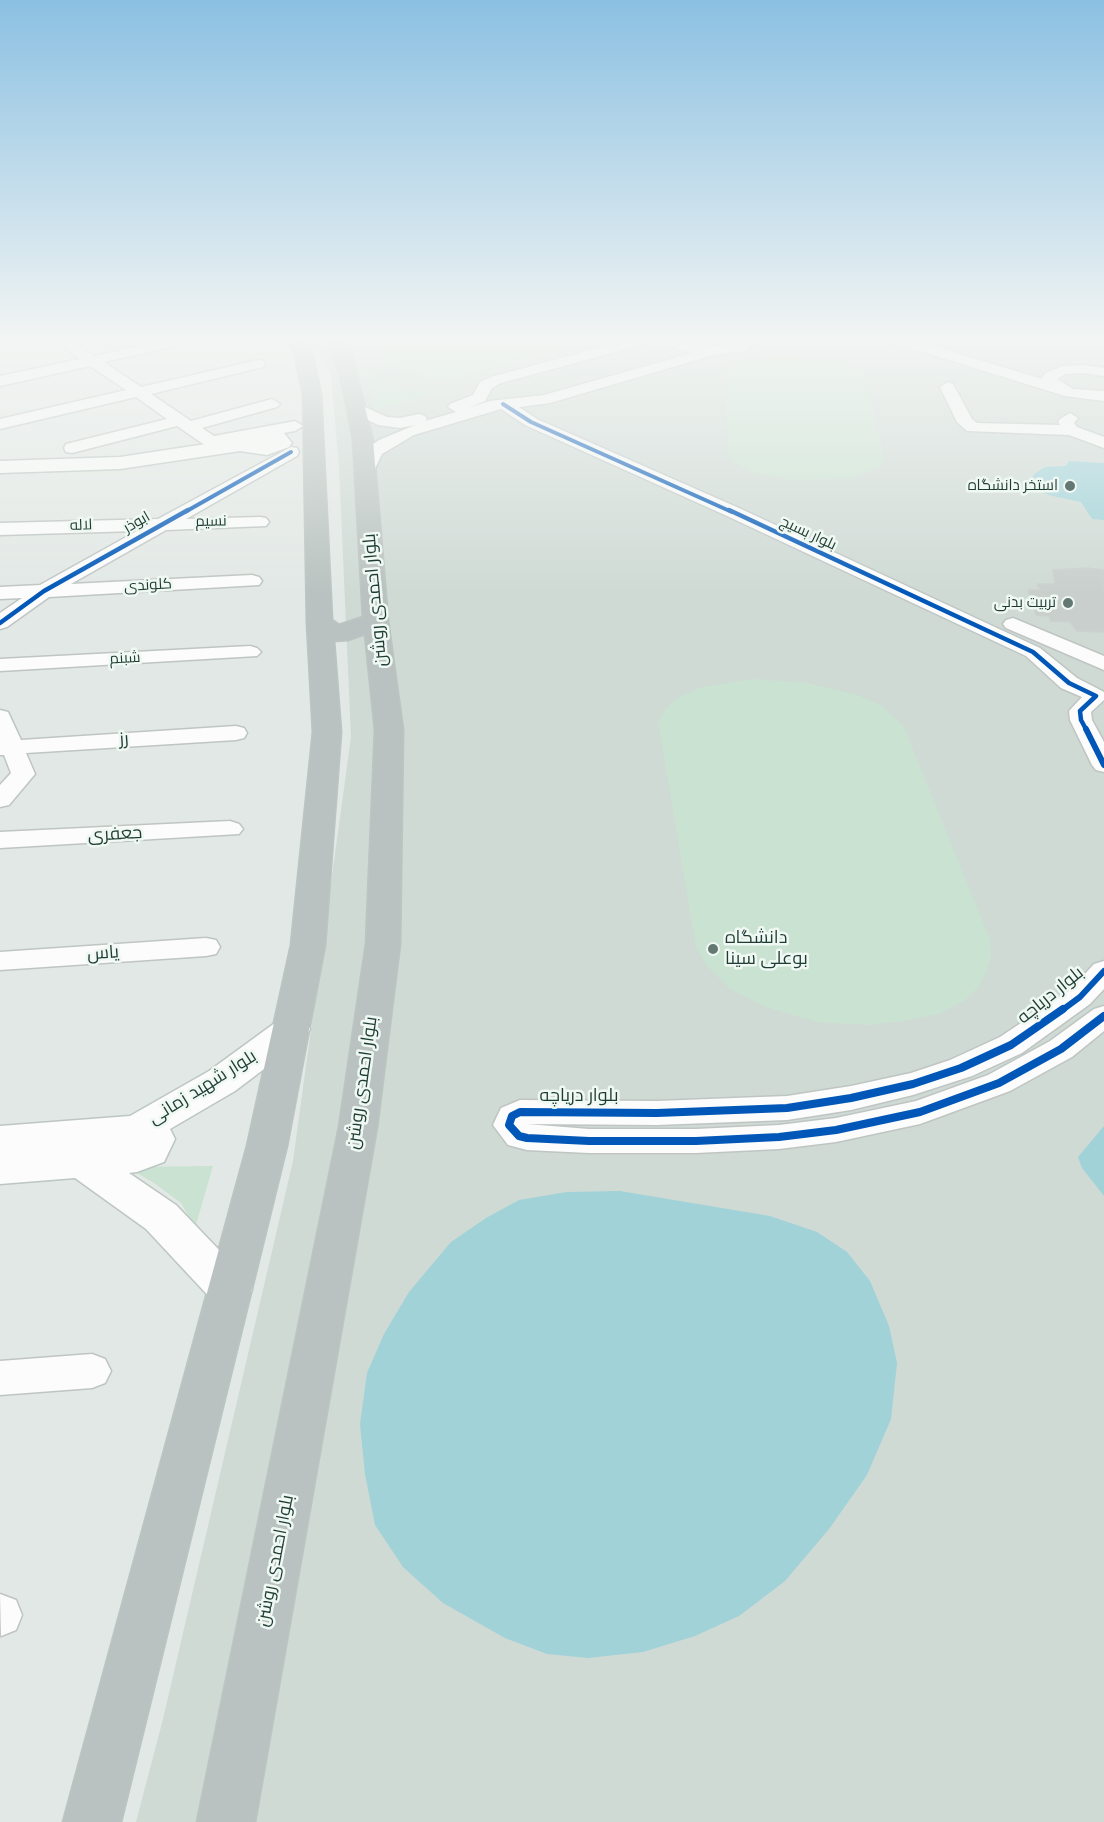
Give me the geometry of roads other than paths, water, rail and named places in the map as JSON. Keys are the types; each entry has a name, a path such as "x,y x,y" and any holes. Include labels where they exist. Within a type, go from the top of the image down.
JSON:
{"highway":[{"name":"بلوار احمدی روشن","path":"226,1822 358,1127 383,944 389,730 375,621 366,471 359,424"},
{"path":"92,1822 270,1137 308,945 327,732 320,623 289,449 304,426"},
{"path":"320,623 334,633 348,632 375,621"}],"main road":[{"path":"0,467 120,462 217,444 246,444 262,436 289,449"},
{"name":"بلوار شهید زمانی","path":"0,1141 137,1130 222,1081 292,1029"},
{"path":"0,1168 137,1157 150,1151 156,1139 150,1132 137,1130"},
{"path":"81,1161 161,1216 230,1290"}],"street":[{"path":"72,447 181,424"},
{"path":"188,424 217,444 304,426"},
{"path":"366,471 373,453 394,438 435,424"},
{"name":"بلوار بسیج","path":"536,424 733,512 1033,652 1069,683 1102,692"},
{"name":"بلوار بسیج","path":"567,424 1104,664"},
{"path":"968,424 973,428 1071,430 1104,442"},
{"path":"1067,424 1071,430"},
{"name":"ابوذر","path":"0,623 44,591 289,449"},
{"name":"نسیم","path":"162,523 260,522"},
{"name":"لاله","path":"0,529 162,523"},
{"name":"کلوندی","path":"0,592 252,581"},
{"name":"شبنم","path":"0,665 250,652"},
{"path":"1102,692 1080,711 1081,720 1104,765"},
{"path":"0,717 6,748 22,774 0,800"},
{"name":"رز","path":"6,748 236,733"},
{"name":"جعفری","path":"0,840 230,829"},
{"name":"یاس","path":"0,961 206,947"},
{"name":"بلوار دریاچه","path":"1104,971 1080,997 1011,1045 961,1068 913,1084 851,1098 787,1108 657,1113 520,1112 512,1116 509,1125 519,1136 527,1138 589,1142 778,1137 846,1128 920,1112 960,1100 999,1083 1061,1049 1104,1016"},
{"path":"0,1378 92,1371"}],"water":[{"name":"استخر دانشگاه","path":"1069,461 1104,463 1104,520 1092,519 1081,502 1039,491 1031,481 1034,474 1045,467 1066,466"},
{"path":"1104,1126 1104,1196 1082,1168 1078,1157"},
{"path":"620,1191 770,1216 817,1232 847,1252 870,1281 889,1326 897,1363 891,1419 867,1475 829,1529 785,1581 739,1616 695,1636 643,1652 588,1658 547,1654 505,1638 443,1603 403,1567 375,1525 365,1474 360,1424 367,1373 384,1334 409,1292 451,1242 486,1218 519,1200 567,1192"}],"place":[{"name":"استخر دانشگاه","path":"1070,486"},
{"name":"تربیت بدنی","path":"1068,603"},
{"name":"دانشگاه بوعلی سینا","path":"713,949"}]}
